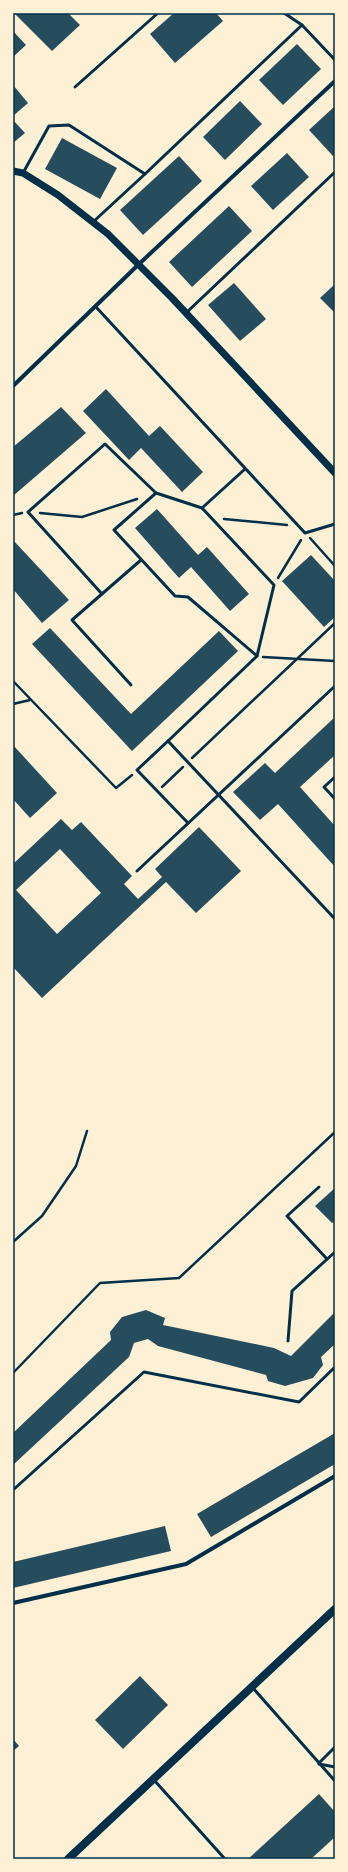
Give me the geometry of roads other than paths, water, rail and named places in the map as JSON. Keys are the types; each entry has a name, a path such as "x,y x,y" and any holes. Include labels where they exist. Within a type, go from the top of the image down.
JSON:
{"main road":[{"path":"68,1859 335,1609"}],"street":[{"path":"13,386 139,264 335,81"},
{"path":"13,171 23,173 58,195 93,222 139,264 335,473"},
{"path":"13,1603 186,1564 335,1476"}],"lane":[{"path":"75,87 158,13"},
{"path":"284,13 302,25 335,60"},
{"path":"93,222 302,25"},
{"path":"23,173 49,126 69,125 145,174"},
{"path":"186,313 335,172"},
{"path":"96,306 305,533 335,524"},
{"path":"102,594 28,512 105,444 156,493 202,508 274,585 257,656 137,770 188,823"},
{"path":"202,508 245,469"},
{"path":"156,493 114,530 175,596 188,597 257,656"},
{"path":"131,685 72,620 141,560"},
{"path":"137,870 335,686"},
{"path":"168,741 335,919"},
{"path":"335,777 324,787 335,799"},
{"path":"319,1187 287,1216 327,1259"},
{"path":"288,1341 292,1291 335,1252"},
{"path":"13,1490 144,1372 299,1402 335,1367"},
{"path":"252,1687 335,1782"},
{"path":"319,1764 335,1748"},
{"path":"319,1764 335,1767"},
{"path":"152,1779 225,1859"}]}
